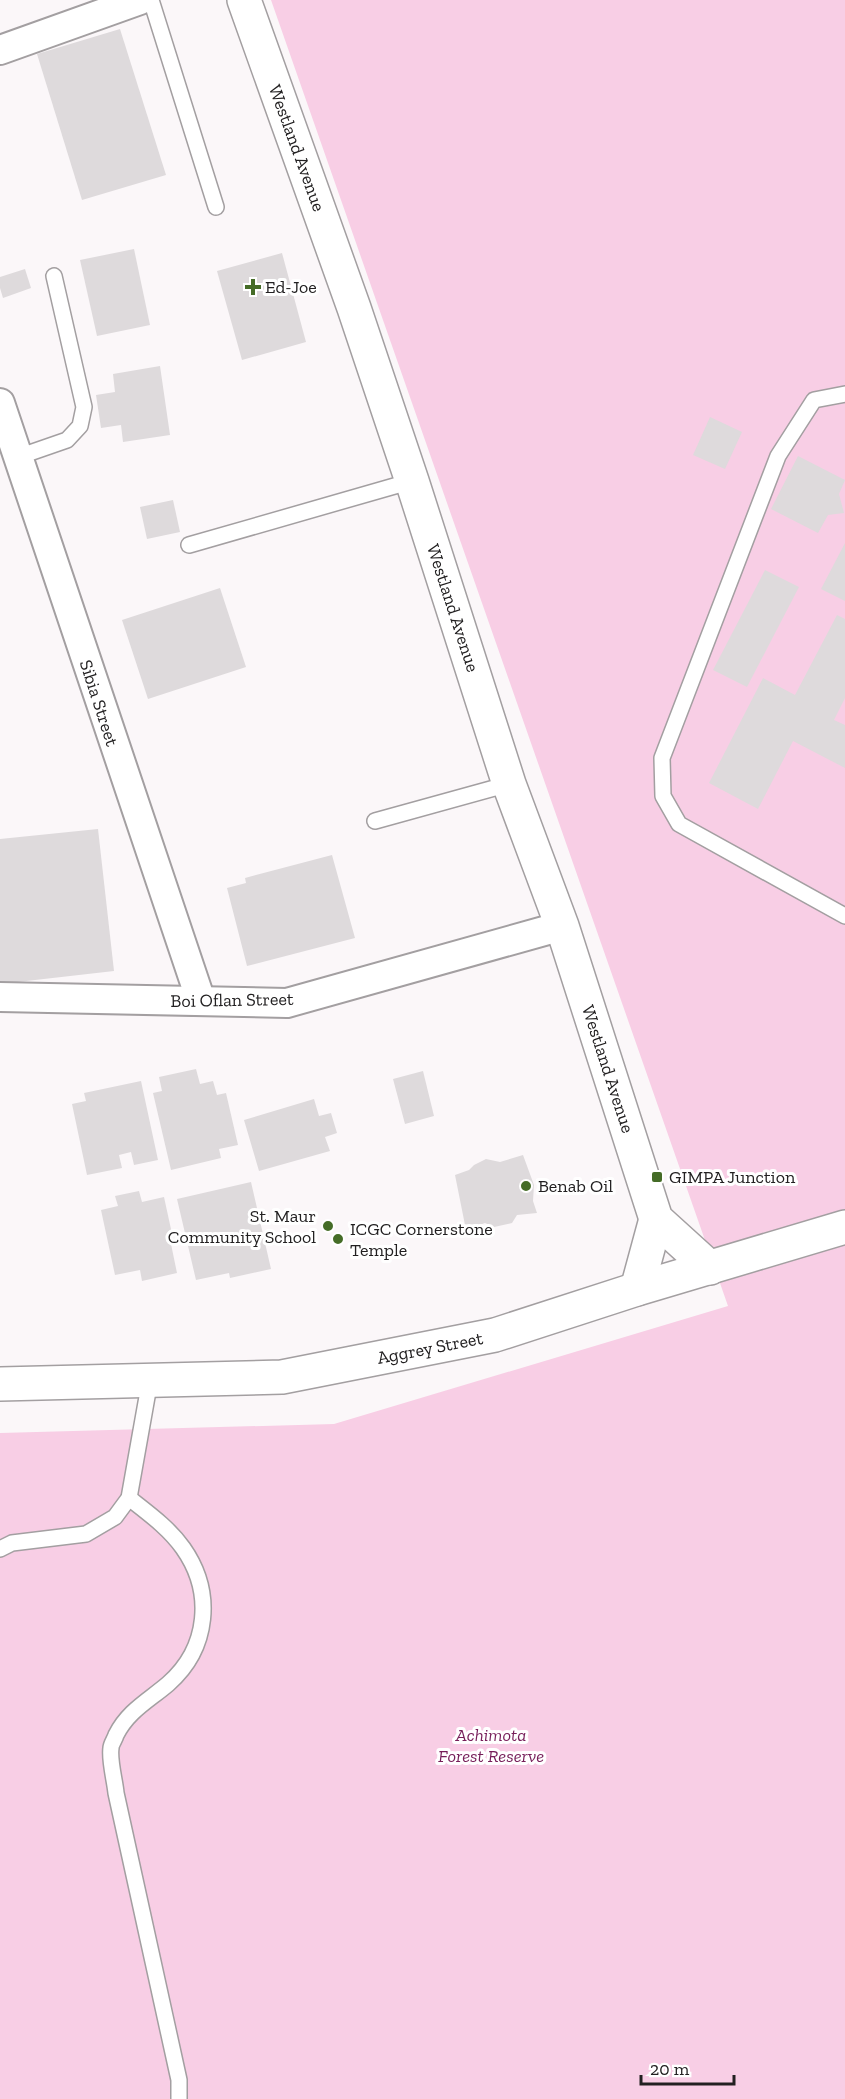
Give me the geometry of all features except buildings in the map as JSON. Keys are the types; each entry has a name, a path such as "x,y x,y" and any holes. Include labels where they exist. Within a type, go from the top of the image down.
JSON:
{"street":[{"path":"0,50 140,0"},
{"name":"Westland Avenue","path":"244,0 354,308 509,784 562,926 656,1219 710,1268"},
{"name":"Sibia Street","path":"0,403 201,1001"},
{"name":"Boi Oflan Street","path":"0,997 287,1003 562,926"},
{"path":"637,1290 656,1219"},
{"name":"Aggrey Street","path":"0,1384 282,1377 495,1335 845,1227"}],"lane":[{"path":"151,0 216,207"},
{"path":"18,458 67,440 80,426 84,407 54,276"},
{"path":"845,394 814,400 778,456 662,758 663,796 679,824 845,916"},
{"path":"189,545 412,481"},
{"path":"375,821 509,784"},
{"path":"0,1549 12,1544 86,1534 115,1517 129,1498 150,1380"},
{"path":"129,1498 166,1528 182,1546 196,1569 202,1589 203,1614 191,1659 169,1683 123,1720 111,1747 116,1793 179,2080 179,2099"}],"green space":[{"name":"Achimota Forest Reserve","path":"271,0 845,0 845,2099 0,2099 0,1433 334,1424 728,1306"}],"place":[{"name":"Ed-Joe","path":"253,287"},
{"name":"GIMPA Junction","path":"657,1177"},
{"name":"Benab Oil","path":"526,1186"},
{"name":"St. Maur Community School","path":"328,1226"},
{"name":"ICGC Cornerstone Temple","path":"338,1239"}]}
